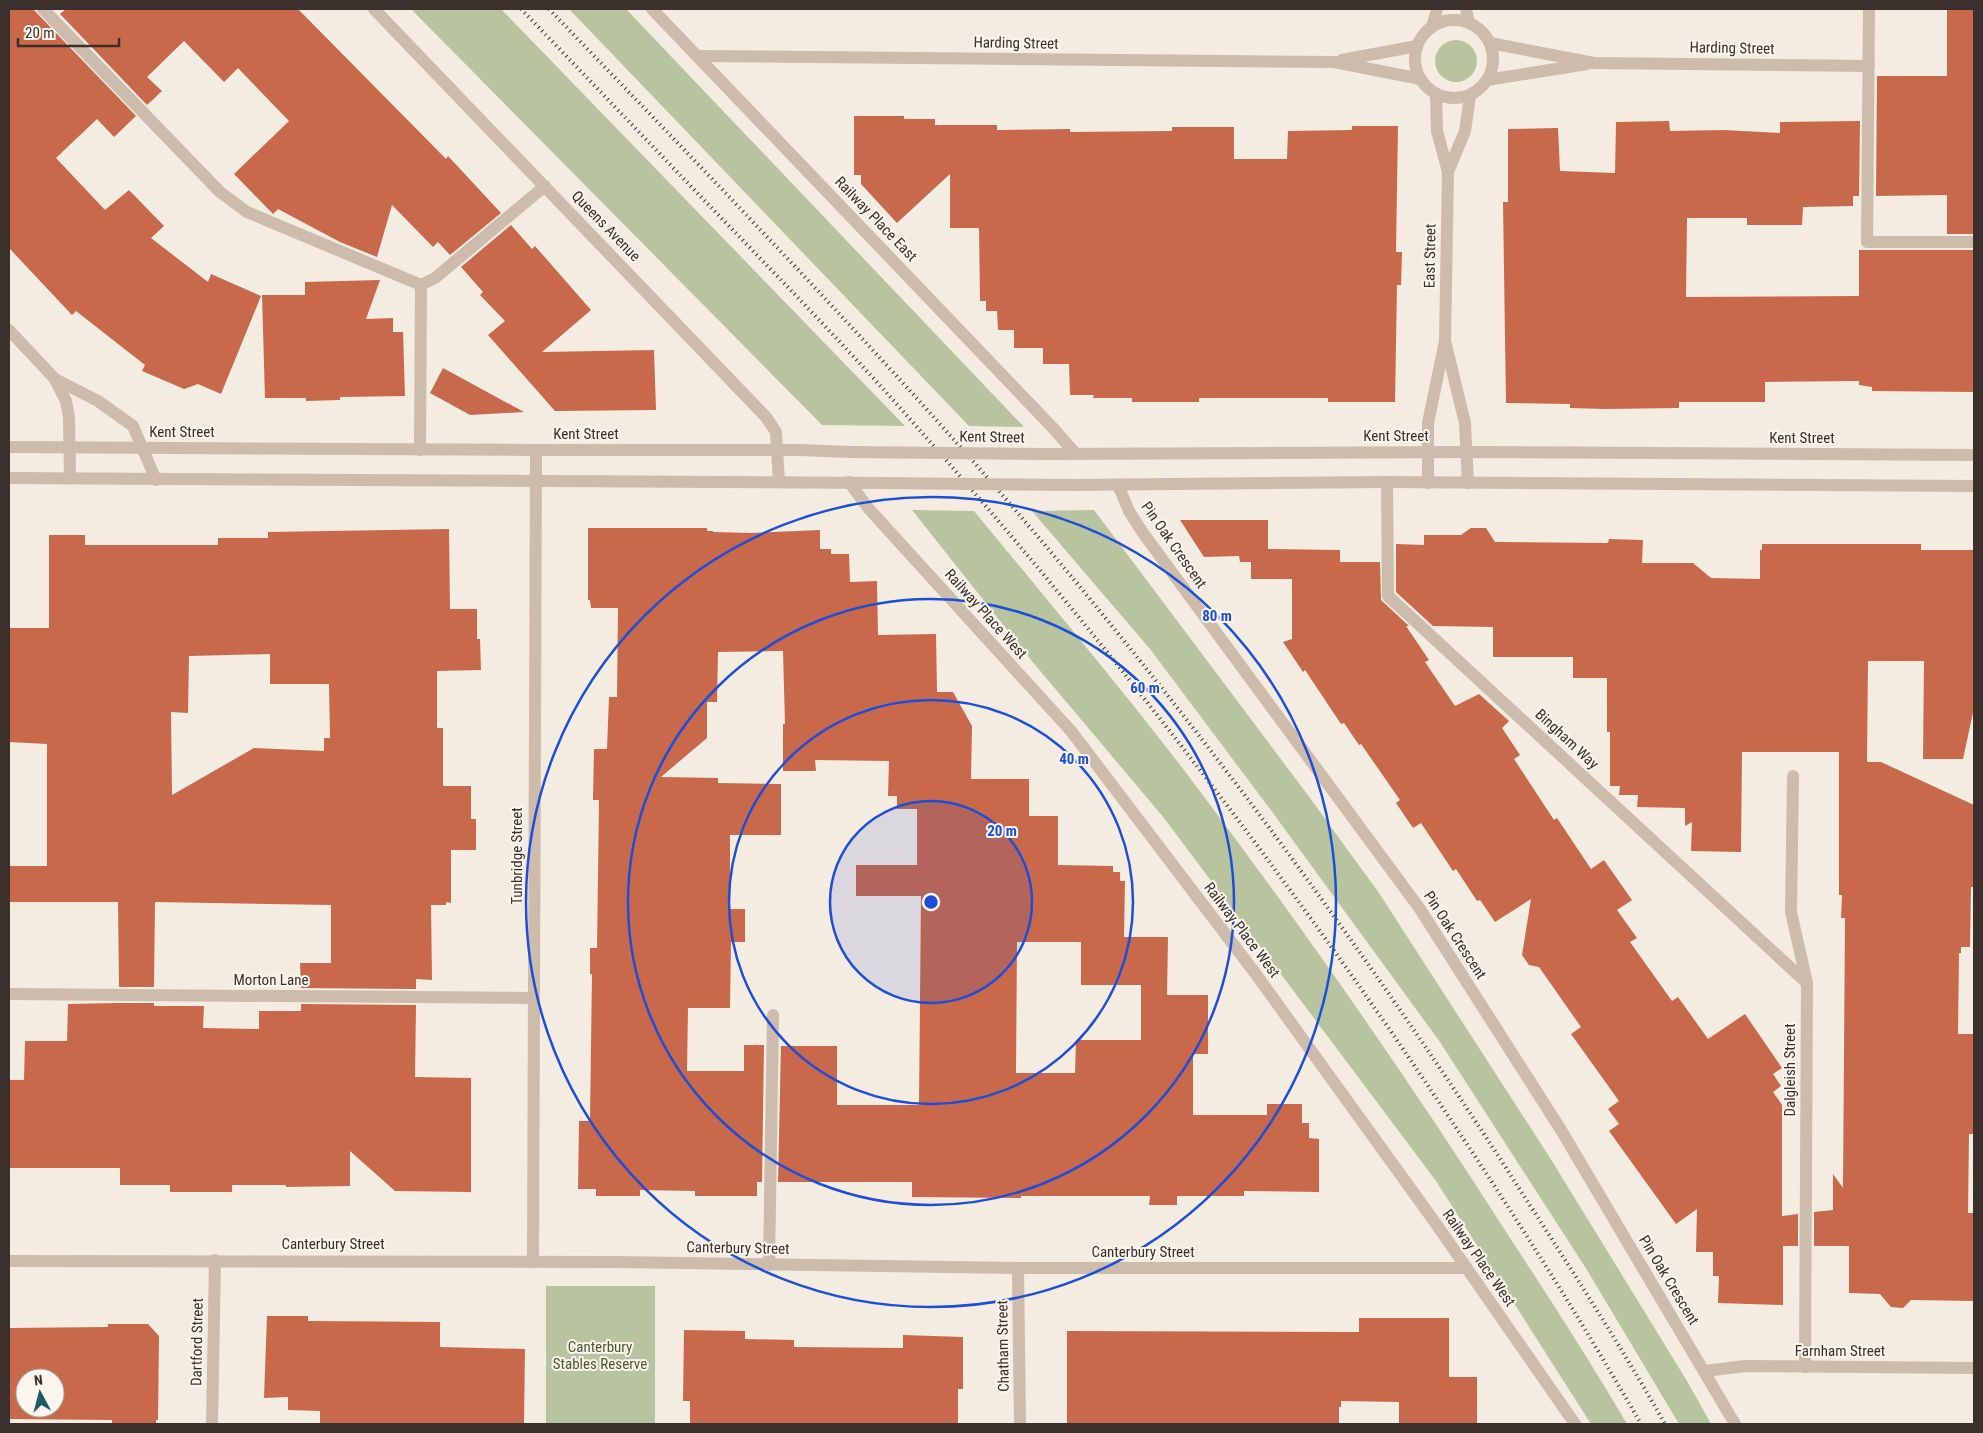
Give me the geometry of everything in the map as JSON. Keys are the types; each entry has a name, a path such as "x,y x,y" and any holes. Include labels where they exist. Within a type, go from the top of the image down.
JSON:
{"street":[{"path":"43,9 220,192 240,207 247,212 421,285 435,278 545,186"},
{"name":"Queens Avenue","path":"374,9 766,417 776,432 779,482"},
{"name":"Railway Place East","path":"652,9 1046,420 1075,453"},
{"path":"1432,27 1438,9"},
{"path":"1466,9 1469,23"},
{"path":"1869,9 1867,242 1974,242"},
{"path":"1450,20 1469,23 1481,31 1490,43 1493,55 1492,68 1487,80 1480,89 1470,96 1452,98 1436,94 1427,88 1421,80 1416,69 1417,46 1423,35 1432,27 1450,20"},
{"name":"Harding Street","path":"1490,43 1594,63"},
{"name":"Harding Street","path":"1334,62 1417,46"},
{"name":"Harding Street","path":"698,56 1334,62 1421,80"},
{"name":"Harding Street","path":"1487,80 1594,63 1869,66"},
{"name":"East Street","path":"1428,483 1428,423 1445,340 1448,172 1437,131 1436,94"},
{"name":"East Street","path":"1448,172 1464,131 1470,96"},
{"path":"420,450 421,285"},
{"path":"9,330 55,379 66,401 71,427 70,478"},
{"name":"East Street","path":"1445,340 1465,423 1468,483"},
{"path":"55,379 98,401 132,426 156,480"},
{"name":"Kent Street","path":"9,447 777,450 1047,454 1465,452 1974,456"},
{"name":"Tunbridge Street","path":"533,1262 536,450"},
{"path":"9,478 883,482 1073,485 1387,482 1974,486"},
{"name":"Railway Place West","path":"849,482 869,509 1071,731 1255,973 1575,1424"},
{"name":"Bingham Way","path":"1387,482 1388,596 1807,983"},
{"name":"Pin Oak Crescent","path":"1118,485 1129,510 1143,533 1420,909 1561,1130 1735,1424"},
{"name":"Dalgleish Street","path":"1793,776 1791,912 1807,983 1805,1367"},
{"name":"Morton Lane","path":"9,994 533,998"},
{"path":"769,1265 773,1014"},
{"name":"Dartford Street","path":"212,1424 215,1260"},
{"name":"Canterbury Street","path":"9,1261 533,1262 1018,1268 1466,1268"},
{"name":"Chatham Street","path":"1018,1268 1020,1424"},
{"name":"Farnham Street","path":"1705,1371 1745,1366 1974,1368"}],"green space":[{"path":"411,9 501,9 905,426 822,425"},
{"path":"569,9 626,9 1024,427 969,426"},
{"path":"1460,40 1468,43 1474,49 1477,61 1474,73 1468,79 1452,82 1444,79 1438,73 1435,57 1438,49 1444,43"},
{"path":"912,510 974,511 1184,770 1269,885 1392,1060 1555,1307 1627,1424 1591,1424 1436,1181 1164,818 1031,660"},
{"path":"1094,510 1379,893 1552,1161 1687,1381 1711,1424 1679,1424 1587,1270 1440,1042 1270,809 1150,649 1032,511"},
{"name":"Canterbury Stables Reserve","path":"546,1286 655,1286 655,1424 546,1424"}],"building":[{"path":"9,9 33,9 136,116 114,137 97,119 56,158 105,210 129,190 164,226 151,238 208,282 211,274 261,296 221,394 198,384 184,389 142,371 145,365 76,311 72,315 9,248"},
{"path":"66,9 298,9 446,159 448,156 501,213 450,255 438,242 433,247 392,205 377,257 340,242 278,209 273,214 234,174 289,121 238,68 224,82 184,41 147,77 162,91 147,105 60,14"},
{"path":"1947,9 1974,10 1974,234 1947,234 1947,195 1876,196 1877,76 1947,76"},
{"path":"854,116 904,116 904,119 935,119 935,125 997,125 997,130 1070,129 1070,132 1172,131 1172,127 1234,127 1234,159 1287,159 1288,131 1352,130 1352,126 1398,126 1396,252 1402,252 1401,285 1397,285 1395,402 1328,402 1328,398 1199,398 1199,402 1132,402 1132,398 1093,398 1094,395 1070,395 1069,364 1043,364 1043,348 1014,348 1014,330 998,330 997,311 986,311 986,301 980,301 979,228 950,228 950,174 897,223 861,184 861,175 854,175"},
{"path":"1669,121 1670,131 1724,130 1780,133 1780,122 1860,121 1859,196 1853,196 1853,206 1803,207 1802,225 1747,225 1747,218 1687,218 1686,297 1859,296 1859,250 1974,250 1974,392 1872,391 1872,387 1859,385 1859,381 1765,382 1765,402 1679,402 1679,408 1605,409 1570,408 1570,404 1506,403 1503,202 1508,202 1508,129 1558,128 1560,171 1615,173 1616,122"},
{"path":"511,225 532,249 535,246 591,310 542,352 654,350 656,410 555,411 488,335 505,321 480,295 483,292 461,267"},
{"path":"380,280 366,319 393,318 393,332 403,332 405,396 340,397 340,400 306,401 306,398 265,398 262,295 305,295 305,282"},
{"path":"443,368 524,412 470,415 430,393"},
{"path":"1180,520 1268,520 1268,549 1340,550 1340,562 1380,562 1381,600 1409,626 1406,626 1429,660 1425,662 1455,706 1479,694 1509,721 1502,728 1520,755 1514,759 1554,820 1557,818 1591,869 1604,860 1632,900 1617,910 1637,938 1630,942 1672,1001 1678,997 1708,1039 1745,1014 1782,1068 1773,1074 1781,1086 1773,1092 1782,1105 1782,1216 1798,1214 1798,1246 1783,1246 1783,1305 1718,1303 1719,1276 1713,1276 1713,1252 1696,1252 1697,1209 1676,1224 1609,1131 1619,1124 1608,1109 1619,1101 1571,1034 1581,1027 1539,967 1529,965 1522,955 1531,899 1495,922 1480,900 1477,901 1456,869 1453,871 1421,823 1413,828 1396,803 1400,800 1361,744 1359,745 1344,723 1341,724 1305,670 1303,672 1283,642 1292,639 1292,579 1251,579 1251,562 1240,562 1239,556 1204,557"},
{"path":"588,528 707,528 707,531 713,532 751,533 820,530 820,549 831,549 831,554 849,554 850,582 877,581 878,635 936,634 937,692 953,692 972,726 971,779 1029,779 1029,816 1058,816 1058,865 1113,866 1113,872 1120,872 1120,881 1125,881 1124,937 1168,937 1167,995 1208,995 1208,1054 1193,1054 1193,1115 1267,1115 1267,1104 1302,1104 1302,1123 1309,1123 1309,1138 1319,1139 1319,1192 1244,1191 1244,1196 1177,1196 1177,1205 1149,1205 1150,1196 912,1197 912,1182 778,1182 781,1046 837,1046 837,1105 919,1105 921,896 856,896 856,865 917,865 917,809 897,809 897,796 888,796 889,761 815,760 816,771 783,771 783,724 785,724 783,651 718,652 717,702 707,702 707,738 661,777 718,778 718,783 781,784 781,835 730,835 730,909 745,909 745,942 731,942 730,1008 688,1008 687,1071 744,1071 744,1045 764,1045 762,1182 757,1182 757,1196 695,1196 695,1191 640,1190 640,1196 596,1196 596,1189 578,1189 579,1121 590,1121 592,974 590,974 590,948 597,948 599,800 593,800 594,749 607,749 609,697 617,697 618,608 591,608 590,600 588,600","holes":["1017,942 1081,942 1081,985 1141,985 1141,1040 1076,1040 1075,1073 1016,1073"]},
{"path":"1471,528 1486,528 1495,542 1608,543 1609,539 1643,540 1642,563 1693,563 1711,578 1760,579 1760,550 1762,550 1762,544 1921,544 1921,550 1974,550 1974,708 1963,759 1923,759 1924,661 1868,661 1867,762 1881,762 1974,805 1974,887 1971,887 1970,947 1961,947 1961,953 1959,953 1958,1034 1974,1034 1974,1134 1969,1134 1968,1213 1974,1213 1974,1301 1911,1300 1903,1308 1891,1307 1880,1294 1849,1293 1849,1246 1814,1246 1814,1212 1833,1210 1833,1174 1843,1188 1845,918 1841,918 1842,895 1839,895 1839,752 1742,752 1741,852 1691,851 1692,822 1685,826 1685,808 1637,807 1638,795 1619,795 1620,786 1610,786 1607,678 1573,678 1573,657 1493,657 1493,627 1433,626 1396,592 1396,544 1424,545 1424,535 1461,535"},
{"path":"449,529 450,609 477,609 477,639 480,639 481,670 437,671 437,728 443,728 443,786 471,786 471,819 476,819 476,850 451,850 451,903 431,905 432,980 416,979 416,989 301,988 300,963 331,963 331,905 155,902 154,987 119,987 118,902 9,902 9,866 47,866 47,744 9,742 9,628 49,628 49,535 85,535 85,545 218,545 218,538 268,538 268,532","holes":["270,654 270,684 329,684 330,738 324,738 324,751 254,748 172,795 171,712 188,713 189,656"]},
{"path":"154,1003 154,1006 204,1006 203,1028 259,1029 259,1011 301,1011 301,1004 416,1005 415,1077 471,1078 471,1192 395,1191 350,1151 350,1186 286,1187 286,1185 232,1185 232,1192 170,1192 170,1185 120,1185 120,1168 9,1168 9,1080 24,1080 25,1041 67,1041 68,1004"},
{"path":"267,1316 308,1316 308,1321 440,1322 440,1347 525,1349 524,1424 320,1424 320,1411 288,1410 288,1397 264,1398"},
{"path":"1359,1318 1449,1318 1449,1377 1477,1377 1477,1424 1399,1424 1399,1402 1341,1401 1339,1424 1067,1424 1067,1331 1359,1332"},
{"path":"108,1324 148,1324 159,1336 158,1420 156,1420 156,1424 112,1424 112,1420 9,1419 9,1328 108,1327"},
{"path":"684,1330 745,1331 745,1339 794,1340 794,1347 903,1348 903,1335 963,1337 963,1389 958,1389 958,1424 690,1424 690,1401 683,1401"}],"railway":[{"path":"521,9 813,313 890,397 1036,566 1160,718 1278,874 1392,1033 1520,1226 1582,1324 1641,1424"},
{"path":"549,9 762,232 920,402 1042,542 1180,711 1311,885 1437,1063 1583,1288 1665,1424"}]}
